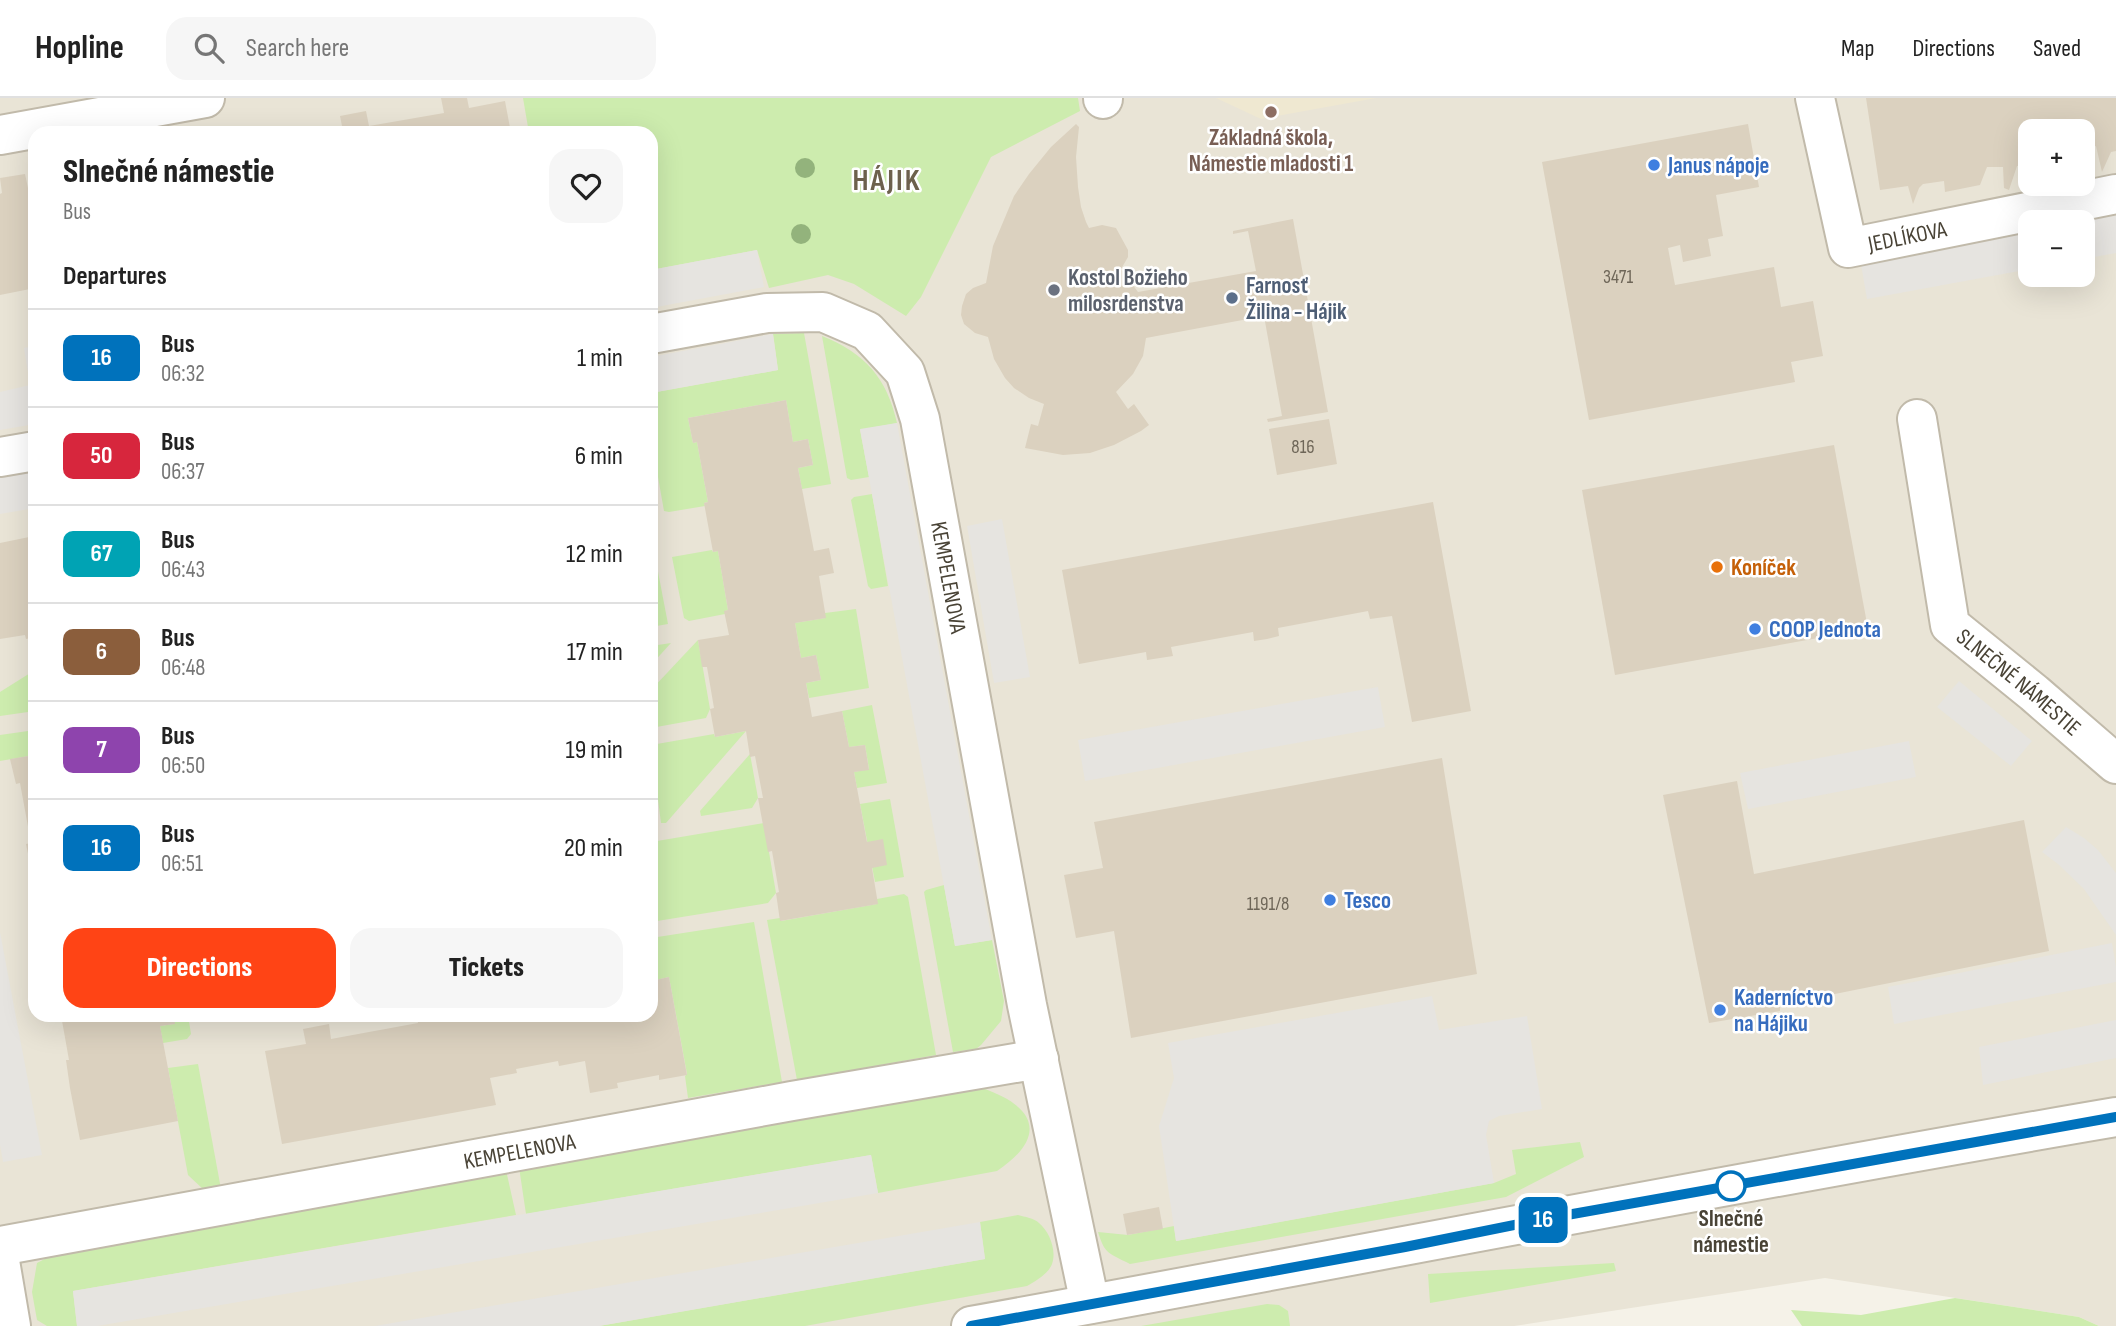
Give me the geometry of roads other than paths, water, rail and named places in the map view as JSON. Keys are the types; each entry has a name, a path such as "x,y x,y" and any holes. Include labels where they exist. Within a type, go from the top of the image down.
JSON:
{"street":[{"path":"50,126 205,98"},
{"name":"JEDLÍKOVA","path":"1815,98 1848,248 2116,194"},
{"path":"0,135 28,130"},
{"name":"KEMPELENOVA","path":"658,333 767,313 823,312 867,331 905,372 920,419 1038,1059 1090,1304"},
{"name":"SLNEČNÉ NÁMESTIE","path":"1917,419 1951,625 2116,764"},
{"path":"0,457 28,451"},
{"name":"KEMPELENOVA","path":"0,1246 765,1105 1038,1059"},
{"path":"971,1326 2116,1117"},
{"path":"0,1261 12,1326"}],"place":[{"name":"Základná škola, Námestie mladosti 1","path":"1271,112"},
{"name":"Janus nápoje","path":"1654,165"},
{"name":"Kostol Božieho milosrdenstva","path":"1054,290"},
{"name":"Farnosť Žilina - Hájik","path":"1232,298"},
{"name":"Koníček","path":"1717,567"},
{"name":"COOP Jednota","path":"1755,629"},
{"name":"Tesco","path":"1330,900"},
{"name":"Kaderníctvo na Hájiku","path":"1720,1010"},
{"name":"Slnečné námestie","path":"1731,1186"}],"district":[{"name":"HÁJIK","path":"887,180"}]}
